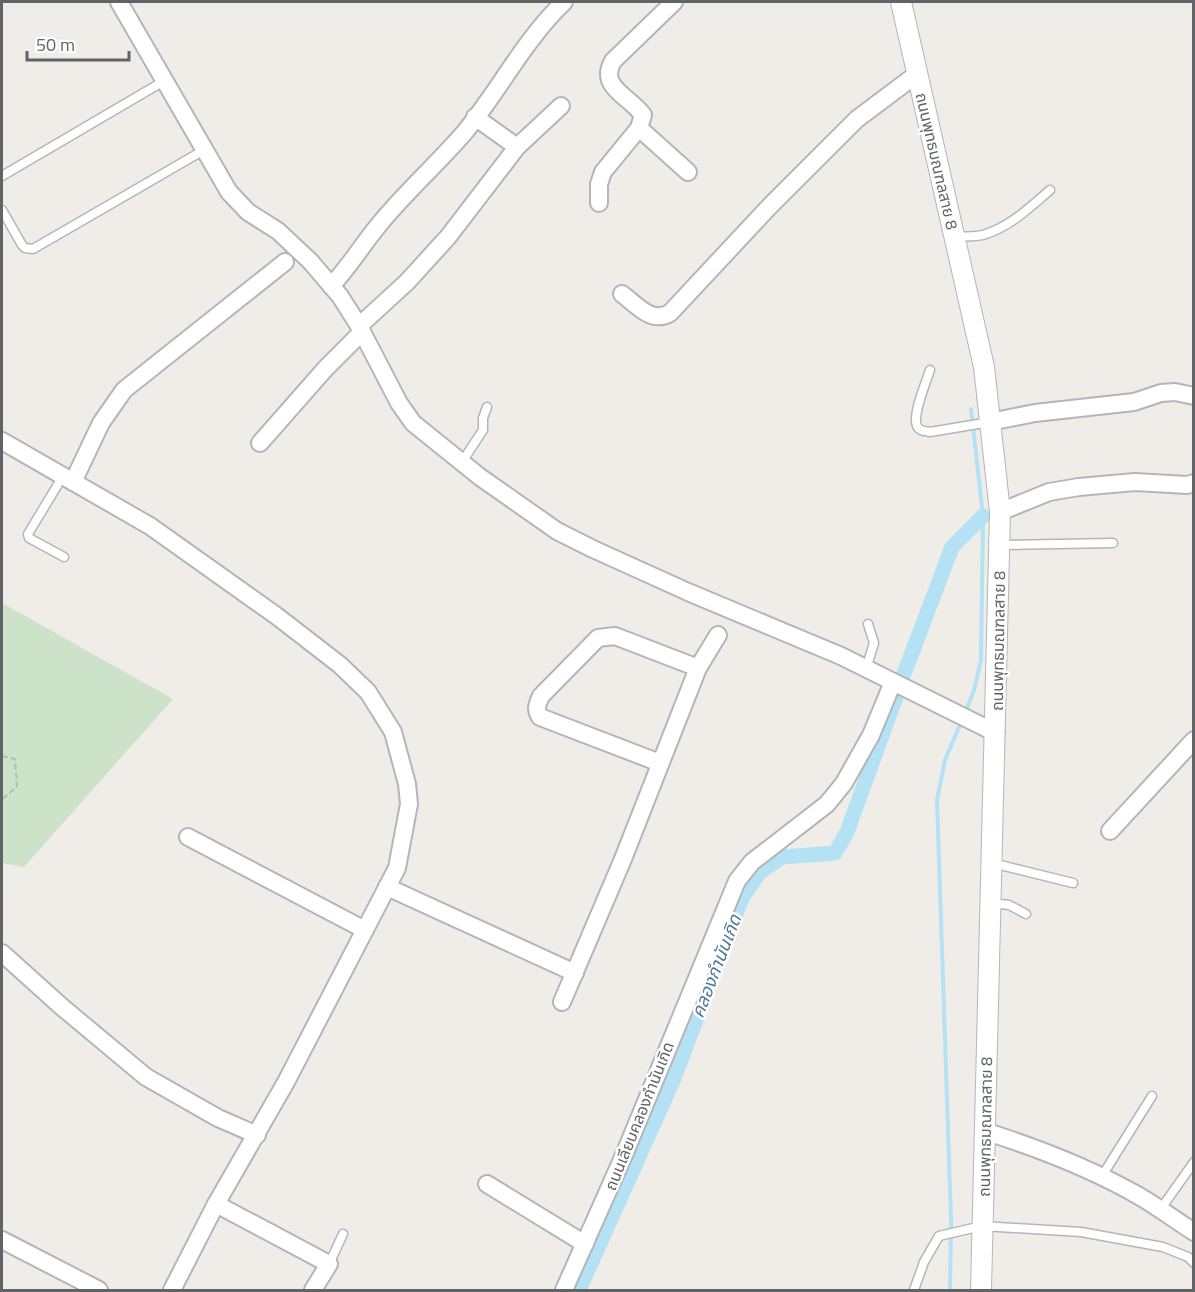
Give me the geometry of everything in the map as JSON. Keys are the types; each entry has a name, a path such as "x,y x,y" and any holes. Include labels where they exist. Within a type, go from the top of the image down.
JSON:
{"street":[{"path":"119,2 229,192 248,212 286,238 332,286 360,329 399,403 413,423 462,462 557,531 688,592 866,669 996,733"},
{"path":"332,286 381,222 464,132 525,48 564,2"},
{"path":"599,203 599,184 603,172 639,128 643,115 613,86 607,77 608,69 613,61 674,2"},
{"name":"ถนนพุทธมณฑลสาย 8","path":"901,2 984,368 1000,512 981,1290"},
{"path":"622,294 653,317 662,317 670,313 768,208 857,119 917,74"},
{"path":"260,442 360,329 448,237 517,147 561,106"},
{"path":"475,117 517,147"},
{"path":"639,128 688,172"},
{"path":"68,479 101,423 124,390 285,262"},
{"path":"990,422 1134,402 1161,393 1175,392 1194,396"},
{"path":"2,441 150,526 340,665 368,692 393,732 406,784 409,804 397,868 286,1082 216,1203 172,1290"},
{"path":"1000,512 1049,492 1079,487 1135,482 1187,485 1194,483"},
{"path":"562,1002 623,859 698,668 718,635"},
{"path":"660,763 540,717 536,706 541,696 598,638 604,636 615,636 698,668"},
{"name":"ถนนเลียบคลองกำนันเกิด","path":"564,1290 624,1155 736,881 752,862 827,804 844,783 871,735 893,682"},
{"path":"1110,831 1194,740"},
{"path":"188,837 365,930"},
{"path":"387,887 574,973"},
{"path":"2,953 146,1077 187,1101 256,1135"},
{"path":"984,1131 1034,1146 1102,1176 1141,1197 1194,1232"},
{"path":"487,1184 585,1244"},
{"path":"216,1203 328,1264 313,1290"},
{"path":"2,1240 99,1290"}],"lane":[{"path":"2,176 164,81"},
{"path":"2,210 22,245 33,249 204,150"},
{"path":"954,237 981,235 1000,228 1019,218 1050,190"},
{"path":"930,370 916,414 917,426 921,430 930,432 990,422"},
{"path":"462,462 483,430 483,418 488,407"},
{"path":"64,557 29,538 28,534 68,479"},
{"path":"999,544 1113,543"},
{"path":"866,669 874,642 868,624"},
{"path":"992,863 1073,883"},
{"path":"991,903 1009,905 1026,914"},
{"path":"1102,1176 1152,1096"},
{"path":"1160,1210 1194,1162"},
{"path":"914,1290 924,1262 939,1236 982,1226 1081,1232 1163,1247 1188,1257 1194,1263"},
{"path":"328,1264 343,1234"}],"path":[{"path":"2,756 15,759 17,787 2,799"}],"green space":[{"path":"2,603 173,699 24,867 2,863"}],"waterway":[{"path":"965,713 974,690 981,660 983,516 971,409"},
{"name":"คลองกำนันเกิด","path":"904,674 952,547 983,516"},
{"name":"คลองกำนันเกิด","path":"579,1290 673,1081 742,898 760,872 782,857 835,853 847,832 896,697"},
{"path":"950,1290 951,1219 937,800 945,760 962,720"}]}
